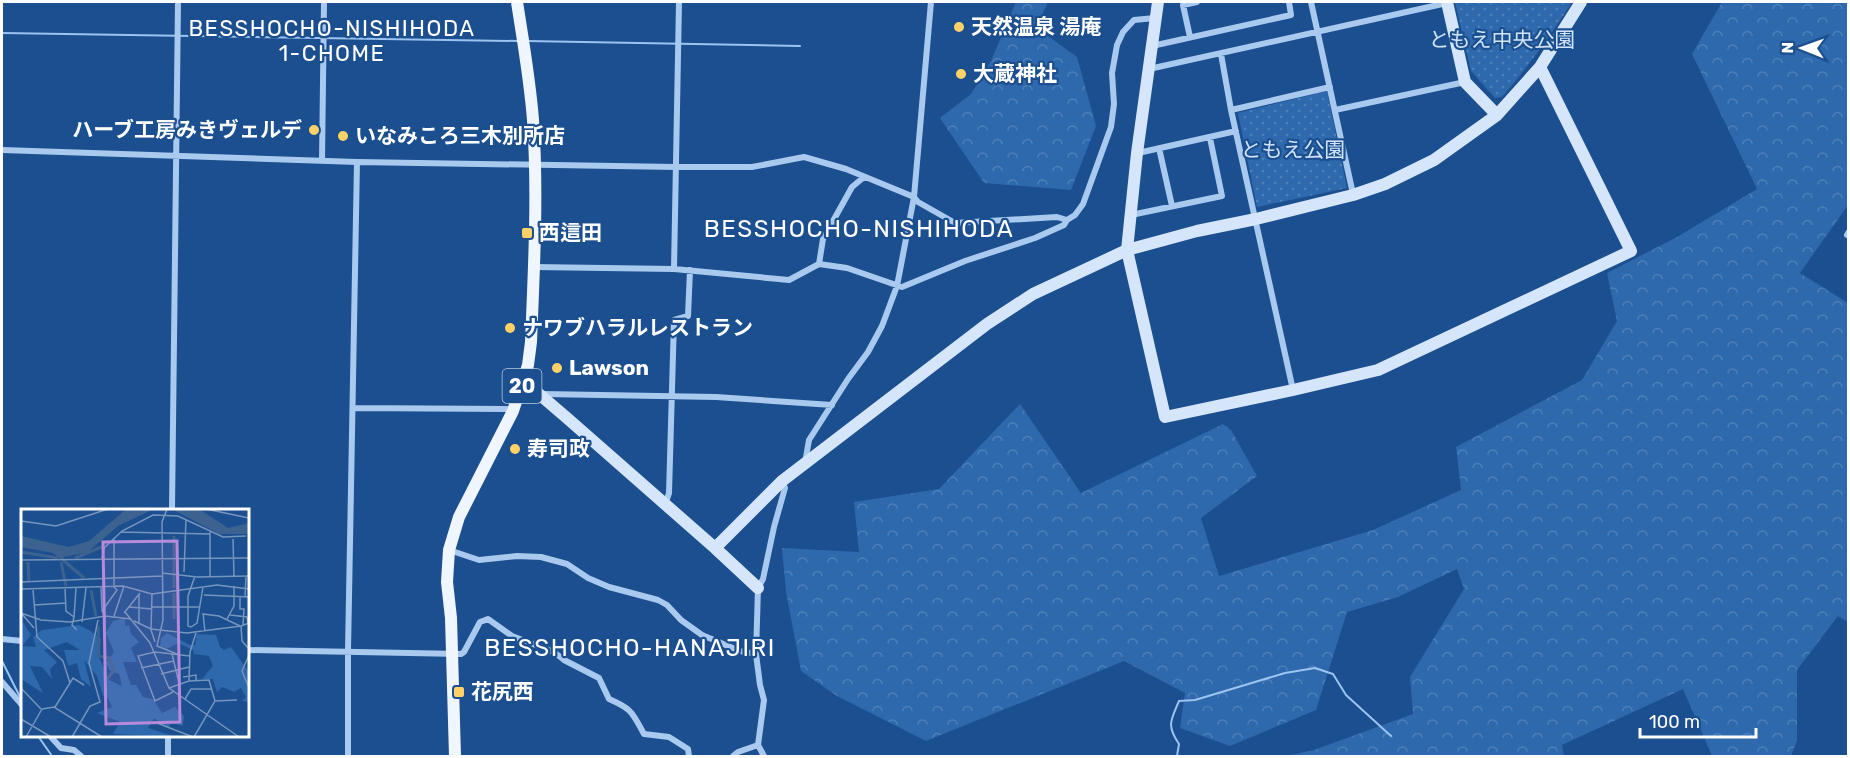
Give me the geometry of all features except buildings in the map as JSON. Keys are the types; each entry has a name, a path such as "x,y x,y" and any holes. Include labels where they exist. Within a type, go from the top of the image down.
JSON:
{"main road":[{"name":"20","path":"455,756 447,582 449,550 459,518 513,411 522,387 531,342 535,164 531,98 517,2"}],"street":[{"path":"172,509 178,2"},
{"path":"322,161 324,2"},
{"path":"674,269 679,2"},
{"path":"804,463 809,440 868,352 882,326 897,286 914,197 931,2"},
{"path":"1158,2 1137,153 1127,250 1165,417 1378,370 1631,251 1540,68"},
{"path":"1190,38 1183,4 1197,2"},
{"path":"1151,46 1292,15 1289,2"},
{"path":"1311,2 1353,195"},
{"path":"1149,69 1447,2 1465,82 1497,115"},
{"path":"715,548 782,481 804,463 994,319 1033,294 1127,250 1197,231 1353,195 1385,184 1434,160 1497,115 1540,68 1581,2"},
{"path":"534,267 674,269 789,280 819,264 847,268 902,287 965,261 1035,238 1064,225 1066,220 1075,215 1083,204 1111,127 1114,104 1112,73 1123,32 1134,20 1155,18"},
{"path":"1221,54 1231,110 1293,390"},
{"path":"1335,110 1465,82"},
{"path":"1231,110 1330,87"},
{"path":"1137,153 1236,131"},
{"path":"1131,215 1222,196 1210,138"},
{"path":"1159,148 1172,206"},
{"path":"2,150 175,154 357,162 676,167 752,167 804,157 846,169 914,197 918,202 955,223 1057,217 1066,220"},
{"path":"348,756 357,162"},
{"path":"819,264 823,239 852,187 864,177"},
{"path":"665,505 669,493 674,320 688,316 690,270"},
{"path":"522,387 539,394 758,588"},
{"path":"539,394 672,396 831,405"},
{"path":"353,408 506,409 513,411"},
{"path":"764,756 758,745 764,700 756,654 758,588 763,579 785,488 782,481"},
{"path":"449,550 479,560 517,556 541,557 567,564 588,578 609,587 658,600 702,635 751,655 756,654"},
{"path":"249,650 461,654 480,622 488,619 512,636 554,652 564,660 599,678 609,699 633,712 644,734 669,737 688,749 689,756"},
{"path":"2,639 21,640"},
{"path":"2,682 21,704"},
{"path":"52,737 61,748 74,750 81,756"},
{"path":"168,737 168,756"},
{"path":"733,756 758,745"}],"green space":[{"path":"1016,2 1048,2 1043,13 1045,34 1077,57 1096,126 1071,190 984,183 940,118 971,94 991,61"},
{"name":"ともえ中央公園","path":"1455,2 1572,2 1521,74 1502,97 1495,98 1471,71"},
{"path":"1722,2 1848,2 1848,205 1800,273 1848,303 1848,622 1838,616 1797,670 1797,741 1791,756 1712,756 1683,689 1562,745 1564,756 1286,756 1314,750 1413,714 1410,677 1464,589 1457,569 1398,597 1347,612 1316,710 1230,746 1180,728 1185,693 1124,661 926,741 837,696 801,671 786,592 782,548 859,552 854,502 939,489 1020,404 1081,493 1223,424 1231,430 1257,476 1201,518 1219,576 1373,530 1461,490 1456,447 1582,380 1617,321 1607,273 1677,237 1757,189 1692,54"},
{"name":"ともえ公園","path":"1327,91 1347,188 1257,207 1238,113"}],"waterway":[{"path":"2,33 518,41"},
{"path":"527,41 800,46"},
{"path":"2,661 21,699"},
{"path":"1177,756 1179,744 1172,732 1171,722 1179,701 1195,700 1285,673 1315,668 1333,674 1346,695 1391,736"},
{"path":"39,737 52,756"}],"place":[{"name":"天然温泉 湯庵","path":"959,27"},
{"name":"大蔵神社","path":"961,74"},
{"name":"ハーブ工房みきヴェルデ","path":"314,130"},
{"name":"いなみころ三木別所店","path":"343,136"},
{"name":"西這田","path":"527,233"},
{"name":"ナワブハラルレストラン","path":"510,328"},
{"name":"Lawson","path":"557,368"},
{"name":"寿司政","path":"515,449"},
{"name":"花尻西","path":"459,692"}],"district":[{"name":"BESSHOCHO-NISHIHODA 1-CHOME","path":"332,40"},
{"name":"BESSHOCHO-NISHIHODA","path":"859,229"},
{"name":"BESSHOCHO-HANAJIRI","path":"630,648"}]}
